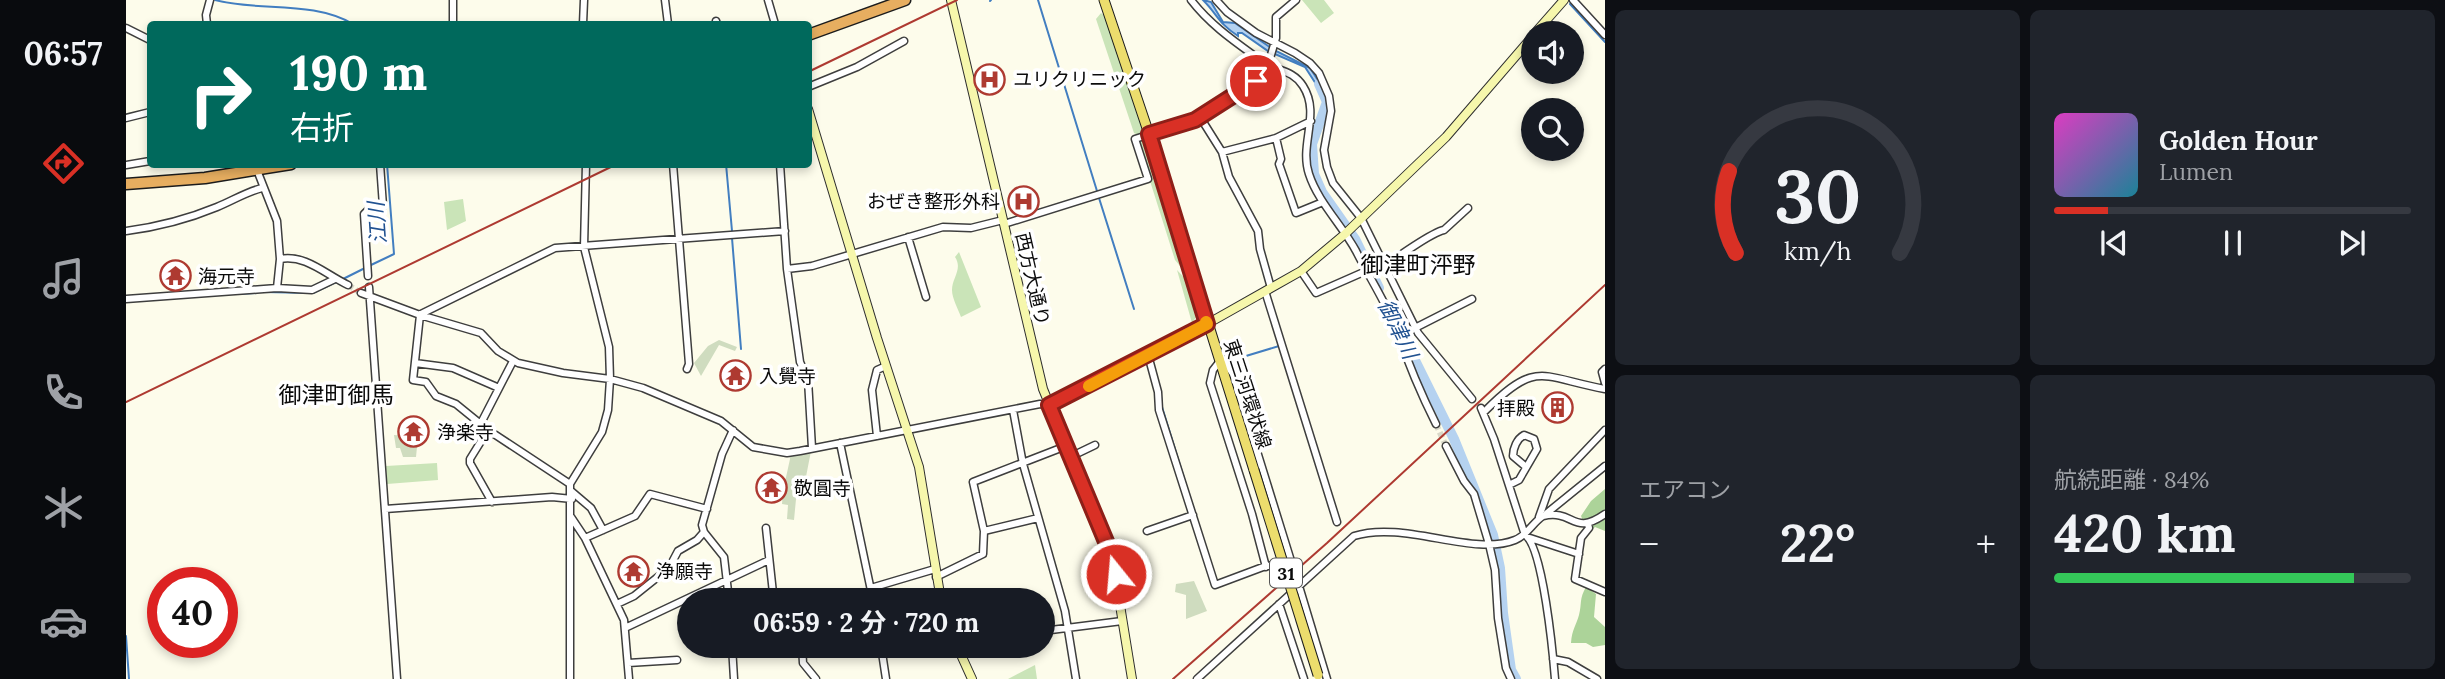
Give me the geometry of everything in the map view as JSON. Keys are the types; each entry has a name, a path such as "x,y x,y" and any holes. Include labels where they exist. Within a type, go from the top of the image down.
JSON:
{"highway":[{"path":"812,26 884,0"},
{"path":"812,34 905,0"},
{"path":"126,177 242,168"},
{"path":"126,184 192,180 247,168"}],"main road":[{"name":"東三河環状線","path":"1104,0 1321,678"}],"street":[{"path":"207,21 210,0"},
{"path":"453,0 453,21"},
{"path":"583,21 584,0"},
{"path":"665,0 668,21"},
{"path":"768,0 774,21"},
{"name":"西方大通り","path":"951,0 1043,389 1112,556 1132,679"},
{"path":"1191,0 1206,19 1220,30 1269,63 1291,73 1303,86 1311,103 1307,163 1309,174 1323,202 1345,233 1396,330 1410,370 1436,424"},
{"path":"1216,0 1227,12 1256,33 1310,63 1324,83 1331,111 1324,150 1333,183 1360,219 1415,328 1472,399"},
{"path":"788,269 812,266 943,227 971,228 1003,222 1148,179 1135,139 1200,117 1256,81 1269,63 1276,17 1297,0"},
{"path":"1545,21 1564,0"},
{"path":"1573,0 1605,35"},
{"path":"126,28 147,38"},
{"path":"812,85 857,67 904,41"},
{"path":"361,293 369,291 419,315 481,333 498,351 513,361 564,373 611,379 643,388 703,413 760,450 786,453 1049,405 1207,324 1301,271 1446,137 1521,49"},
{"path":"126,118 147,113"},
{"path":"1200,117 1222,152 1229,177 1258,231 1268,289 1337,522"},
{"path":"1222,152 1276,138 1311,121"},
{"path":"812,122 922,481 939,588"},
{"path":"1276,138 1279,164 1296,213 1323,202"},
{"path":"126,166 147,162"},
{"path":"252,168 273,207 277,221 280,259 277,288"},
{"path":"368,276 364,214 369,209 383,206 380,168"},
{"path":"570,679 571,492 602,432 608,410 611,379 609,347 584,247 586,168"},
{"path":"673,168 689,364 687,369"},
{"path":"780,168 788,269 800,362 808,380 812,448"},
{"path":"126,231 164,225 262,188"},
{"path":"1385,267 1404,251 1444,230 1468,208"},
{"path":"419,315 555,248 785,231"},
{"path":"908,237 926,297"},
{"path":"280,259 292,256 302,259 348,285"},
{"path":"1301,271 1316,293 1366,271"},
{"path":"126,299 277,288 312,290 335,279"},
{"path":"369,291 397,679"},
{"path":"1415,328 1472,299"},
{"path":"419,315 413,380 426,383 436,396 456,404 571,492 591,508 603,530"},
{"path":"1148,355 1158,392 1159,410 1215,585 1266,566 1291,561 1233,374 1216,349"},
{"path":"481,424 513,361"},
{"path":"1220,361 1213,370 1210,383 1266,566"},
{"path":"415,363 453,368 499,388"},
{"path":"877,436 872,390 877,370 886,366"},
{"path":"1605,369 1602,372 1605,383"},
{"path":"1555,679 1539,561 1527,536 1482,410 1516,383 1540,374 1605,389"},
{"path":"1013,410 1023,464 1069,628 1076,679"},
{"path":"488,430 470,463 492,502"},
{"path":"728,588 724,557 704,532 702,525 722,454 733,430"},
{"path":"1541,517 1549,489 1605,430"},
{"path":"1508,485 1519,480 1537,449 1534,439 1524,435 1514,448 1513,456 1526,467"},
{"path":"841,443 871,587 936,573 983,554 984,531 973,482 1066,446"},
{"path":"1070,457 1095,445"},
{"path":"1447,446 1464,481 1474,494 1490,543 1498,618 1510,679"},
{"path":"1197,679 1354,536 1365,532 1403,533 1490,543 1508,542 1527,536 1541,517 1567,499 1605,466"},
{"path":"385,509 552,497 571,492"},
{"path":"586,538 635,516 650,494 707,509"},
{"path":"1541,517 1559,514 1578,523 1588,524 1605,514"},
{"path":"1147,531 1193,515"},
{"path":"571,517 586,538 624,620 629,679"},
{"path":"984,531 1038,518"},
{"path":"1588,524 1589,528 1581,538 1575,579 1605,592"},
{"path":"766,528 772,588"},
{"path":"617,604 634,596 669,568 678,551 697,540 704,532"},
{"path":"1527,536 1579,554"},
{"path":"625,628 769,560"},
{"path":"1298,586 1321,678"},
{"path":"1279,604 1304,679"},
{"path":"1055,630 1122,621"},
{"path":"733,658 734,679"},
{"path":"803,658 803,663 816,679"},
{"path":"883,658 886,679"},
{"path":"962,658 972,679"},
{"path":"1553,659 1568,662 1597,679"},
{"path":"628,663 677,660"}],"green space":[{"path":"1302,0 1324,0 1334,13 1321,23"},
{"path":"1101,13 1105,16 1144,130 1138,135 1134,133 1096,19"},
{"path":"1139,139 1147,139 1189,277 1175,260 1138,143"},
{"path":"463,199 466,221 447,230 444,202"},
{"path":"959,252 981,307 961,317 952,290 958,270 955,257"},
{"path":"1177,270 1191,285 1199,313 1192,323"},
{"path":"719,340 737,347 735,351 719,345 701,376 694,363 708,346"},
{"path":"394,435 418,437 416,457 403,457 400,448 396,448"},
{"path":"811,451 804,487 797,489 794,520 787,519 788,505 782,504 789,454"},
{"path":"437,463 438,480 387,484 386,466"},
{"path":"1605,489 1605,531 1595,527 1592,530 1586,528 1581,516 1591,501"},
{"path":"1194,581 1207,611 1186,619 1186,595 1175,592 1176,584"},
{"path":"1586,587 1596,594 1594,617 1605,627 1605,645 1593,647 1586,643 1571,643"},
{"path":"1035,665 1037,679 1008,679"}],"water":[{"path":"1203,0 1211,2 1223,22 1235,23 1274,50 1310,68 1323,88 1327,101 1305,67 1268,51 1242,33 1238,33 1238,36 1222,23"}],"waterway":[{"name":"江川","path":"215,0 303,9 346,21"},
{"path":"1038,0 1097,191"},
{"path":"1570,4 1605,42"},
{"name":"御津川","path":"1319,84 1327,102 1312,144 1314,174 1322,192 1355,239 1379,288"},
{"name":"江川","path":"371,265 394,254 387,168"},
{"path":"726,168 732,231"},
{"path":"1099,198 1134,309"},
{"path":"732,238 741,349"},
{"path":"343,279 365,268"},
{"path":"264,292 313,293 336,282"},
{"path":"234,294 257,293"},
{"name":"御津川","path":"1394,318 1454,439 1493,535 1500,568 1511,670 1516,679"},
{"path":"1236,359 1279,346"},
{"path":"1161,396 1191,501"},
{"path":"126,636 129,679"}],"tunnel":[{"path":"348,285 361,293"},
{"path":"1436,424 1446,446"}],"railway":[{"path":"812,70 957,0"},
{"path":"126,402 609,168"},
{"path":"1173,679 1327,543 1605,285"}],"slow traffic":[{"path":"1089,386 1207,324 1206,322"}],"place":[{"name":"ユリクリニック","path":"990,79"},
{"name":"おぜき整形外科","path":"1023,201"},
{"name":"海元寺","path":"175,276"},
{"name":"入覺寺","path":"736,376"},
{"name":"拝殿","path":"1558,408"},
{"name":"浄楽寺","path":"414,432"},
{"name":"敬圓寺","path":"771,488"},
{"name":"浄願寺","path":"633,571"}],"district":[{"name":"御津町泙野","path":"1418,264"},
{"name":"御津町御馬","path":"336,394"}],"route":[{"path":"1116,574 1112,556 1049,405 1207,324 1149,134 1195,120 1256,81"}]}
